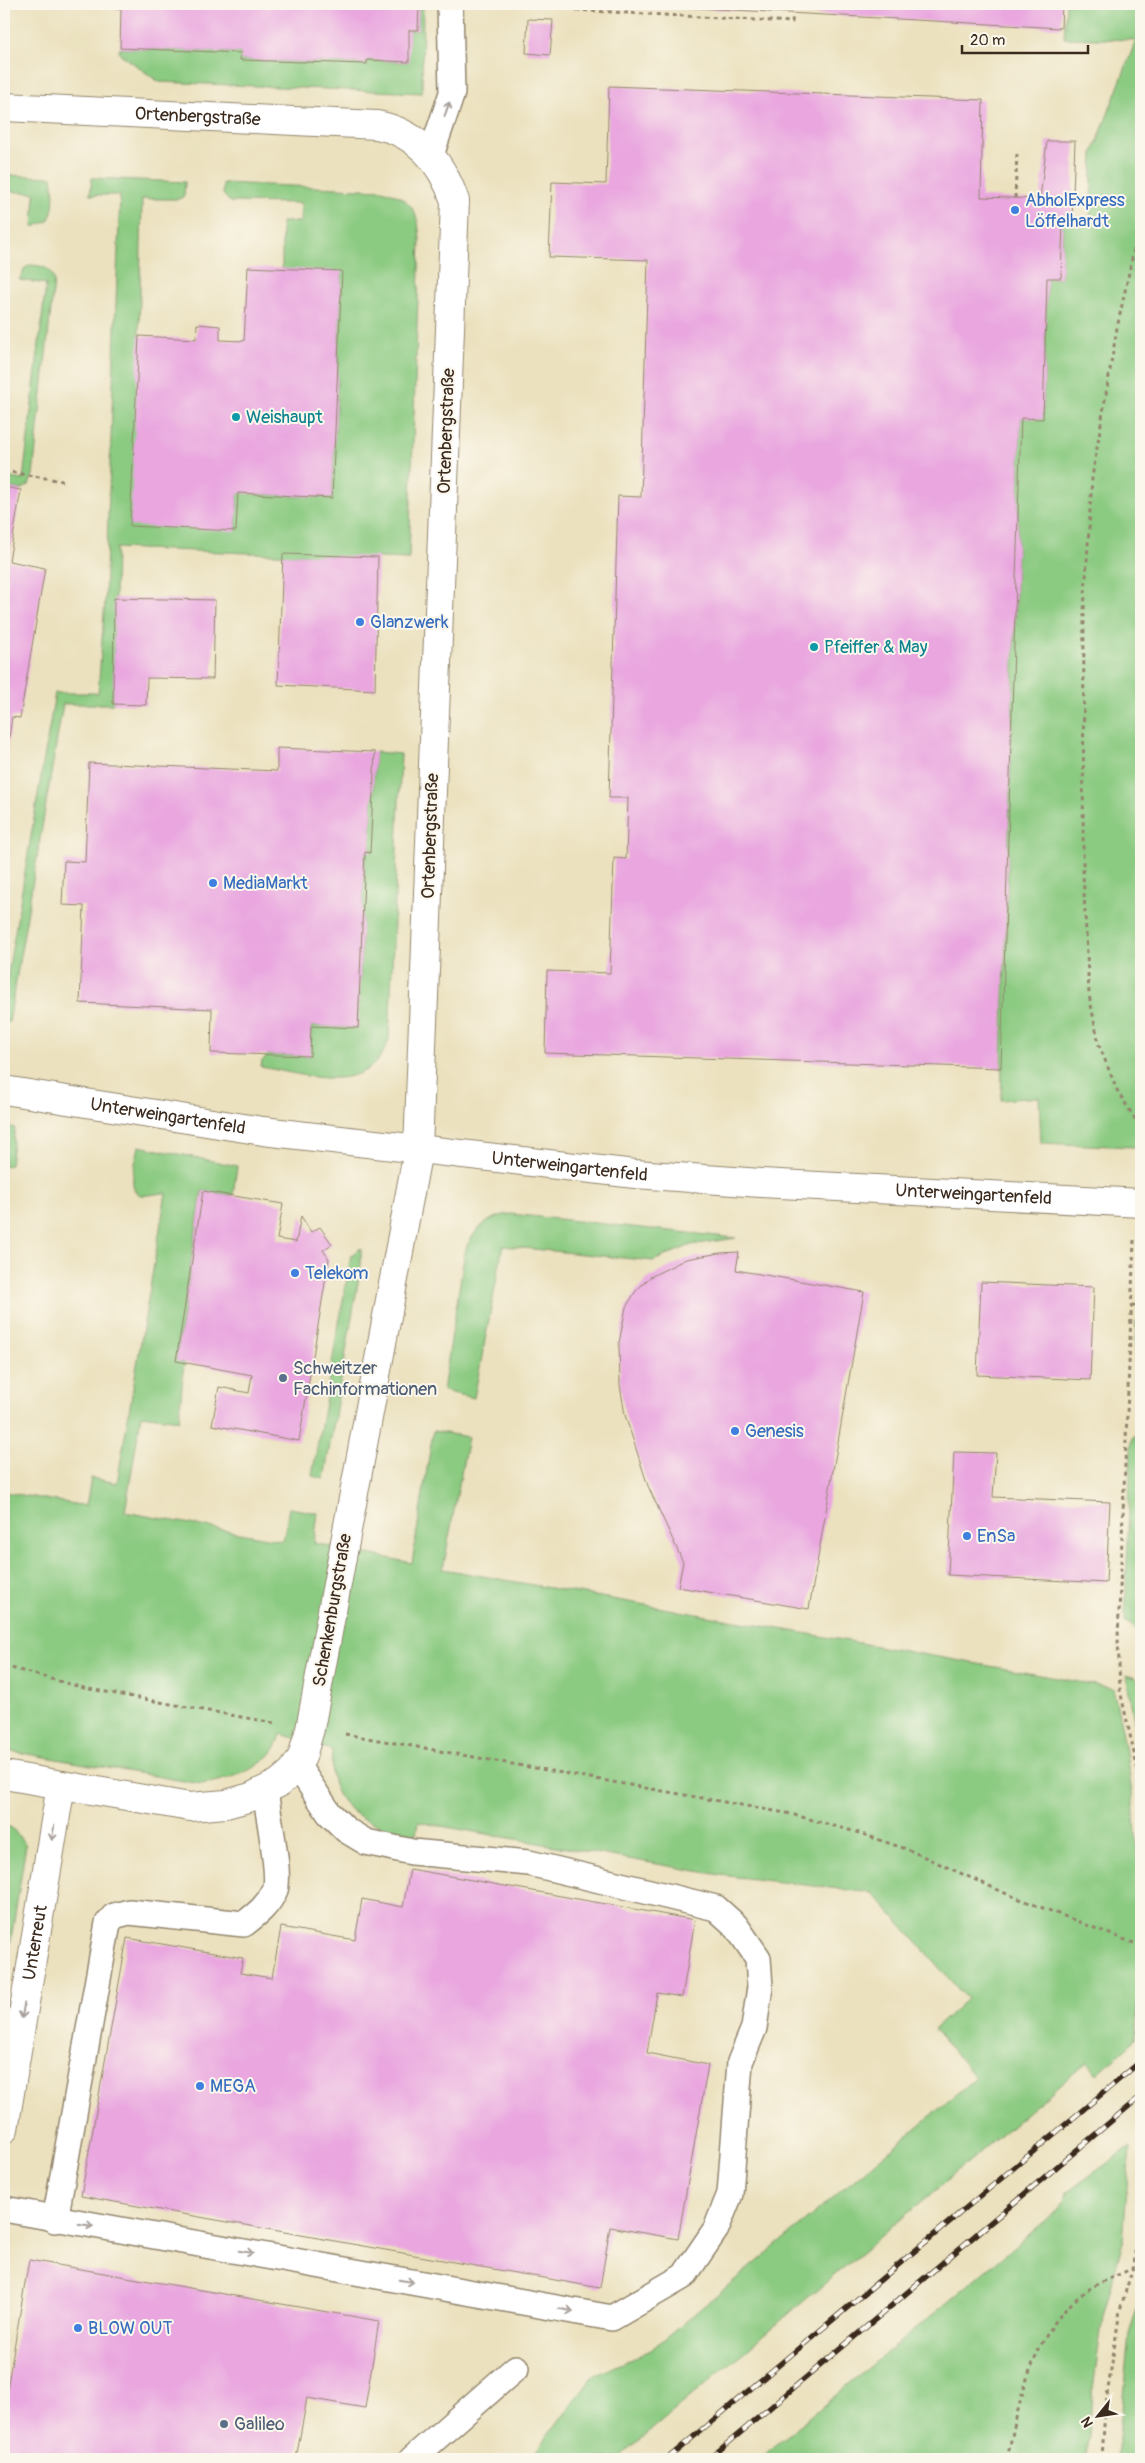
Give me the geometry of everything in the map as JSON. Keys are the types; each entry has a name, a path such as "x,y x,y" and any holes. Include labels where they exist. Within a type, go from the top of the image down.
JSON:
{"street":[{"name":"Ortenbergstraße","path":"4,107 377,125 392,128 412,139 431,155 446,176 455,201 418,1150"},
{"name":"Unterweingartenfeld","path":"4,1090 263,1131 635,1174 761,1183 1138,1202"},
{"name":"Schenkenburgstraße","path":"4,1775 190,1807 226,1804 251,1797 279,1783 297,1765 302,1757 310,1729 418,1150"},
{"name":"Unterreut","path":"4,2129 61,1785"}],"lane":[{"path":"431,155 452,94 450,4"},
{"path":"4,2209 55,2220 612,2318 684,2276 716,2229 730,2194 740,2062 754,2028 760,1987 758,1958 736,1926 716,1908 530,1863 412,1852 366,1842 346,1830 330,1813 297,1765"},
{"path":"55,2220 108,1923 114,1916 129,1912 244,1924 263,1910 276,1888 265,1790"},
{"path":"412,2459 516,2368"}],"path":[{"path":"574,4 574,10 792,22 792,14"},
{"path":"1140,4 1141,8"},
{"path":"1015,198 1018,154"},
{"path":"1141,217 1117,328 1092,478 1084,612 1083,872 1089,995 1099,1045 1117,1090 1140,1127 1118,1638 1120,1690 1141,1784"},
{"path":"4,471 63,481"},
{"path":"1132,1305 1141,1306"},
{"path":"4,1666 84,1688 310,1729 381,1739 792,1814 856,1832 909,1850 1007,1894 1141,1946"},
{"path":"1102,2459 1106,2409 1120,2310 1133,2267 1141,2189"},
{"path":"1007,2459 1024,2382 1053,2324 1082,2294 1133,2267"}],"green space":[{"path":"419,4 423,4 422,93 159,82 119,53 120,48 241,53 241,60 367,64 367,60 408,62 409,30 418,30"},
{"path":"1066,4 1141,4 1141,1146 1133,1147 1041,1143 1039,1097 1001,1100 1021,418 1043,418 1047,278 1061,278 1063,220 1090,221 1093,153 1136,40 1064,38"},
{"path":"4,175 52,177 53,205 48,221 33,227 35,193 4,191"},
{"path":"92,178 185,182 184,196 179,199 142,199 139,336 236,531 238,493 332,498 342,272 282,269 282,222 301,222 301,203 230,202 223,194 223,183 382,190 400,197 412,207 417,221 420,240 409,559 116,548 113,704 63,704 9,1022 4,1022 4,997 55,693 98,693 105,600 120,195 90,195"},
{"path":"30,265 46,268 51,273 54,281 33,475 29,485 21,490 4,487 4,477 23,480 46,284 19,280 25,268"},
{"path":"375,752 401,754 389,1039 380,1057 367,1069 352,1076 335,1078 316,1077 261,1067 262,1061 268,1055 310,1056 311,1026 358,1028 365,852 370,852"},
{"path":"4,1126 15,1128 10,1165 4,1167"},
{"path":"139,1146 237,1166 233,1195 202,1191 176,1360 184,1363 179,1420 141,1415 125,1512 283,1541 289,1508 318,1513 314,1543 412,1563 433,1431 468,1437 443,1569 1113,1688 1125,1745 1138,1859 1140,1932 1136,2039 1097,2074 1087,2062 617,2459 530,2459 592,2377 651,2350 976,2078 934,2029 967,1999 873,1893 720,1875 418,1822 416,1835 377,1824 353,1812 344,1803 332,1777 332,1750 281,1734 278,1744 264,1761 233,1777 201,1784 4,1750 4,1492 86,1506 91,1478 117,1483 166,1193 141,1195 136,1192 133,1174"},
{"path":"511,1214 736,1238 691,1245 653,1261 503,1246 474,1398 443,1391 465,1251 468,1243 482,1225 495,1218"},
{"path":"361,1248 361,1265 324,1479 312,1476 351,1255"},
{"path":"1136,1321 1141,1321 1141,1380 1134,1383"},
{"path":"1141,1429 1141,1633 1125,1621 1131,1446 1133,1437"},
{"path":"1126,1675 1136,1678 1141,1686 1141,1746 1134,1721"},
{"path":"4,1825 12,1828 26,1845 4,1985"},
{"path":"1130,2147 1123,2241 1103,2316 1092,2396 1087,2459 759,2459 1056,2212 1065,2201 1067,2192"},
{"path":"1141,2295 1141,2459 1117,2459 1129,2334"}],"building":[{"path":"109,4 419,4 418,30 409,30 409,62 367,60 367,64 240,60 241,53 120,48 121,9 109,8"},
{"path":"624,4 1062,4 1061,28"},
{"path":"528,19 553,20 550,55 526,53"},
{"name":"Pfeiffer & May","path":"609,86 983,100 981,197 1040,199 1047,141 1075,141 1072,221 1063,220 1061,278 1047,278 1043,419 1021,418 1001,1068 545,1053 547,971 610,973 614,858 626,859 628,798 609,798 618,496 641,497 648,260 549,257 552,182 606,184"},
{"name":"Weishaupt","path":"248,267 342,271 332,498 238,493 236,531 130,526 139,336 196,339 197,324 220,326 220,340 244,341"},
{"path":"4,487 21,490 9,561 45,568 20,718 12,717 5,764"},
{"path":"283,554 378,557 375,690 278,685"},
{"path":"114,598 215,600 213,679 147,678 146,705 113,704"},
{"name":"MediaMarkt","path":"277,748 375,752 370,853 365,852 358,1028 311,1026 310,1056 211,1053 212,1009 80,1003 84,906 62,905 64,861 85,862 89,763 277,771"},
{"path":"203,1191 283,1204 277,1239 296,1242 301,1216 311,1232 320,1227 332,1244 323,1250 329,1259 299,1441 212,1425 219,1387 249,1393 252,1375 176,1361"},
{"name":"Genesis","path":"739,1252 736,1270 864,1292 809,1609 678,1587 683,1562 648,1486 625,1415 620,1385 619,1343 626,1307 636,1291 650,1277 686,1259"},
{"path":"981,1282 1094,1287 1090,1380 977,1375"},
{"path":"954,1452 996,1453 993,1497 1110,1502 1106,1583 948,1575"},
{"path":"410,1869 695,1920 682,1997 657,1993 647,2053 708,2065 678,2239 610,2227 600,2288 81,2196 127,1938 243,1958 240,1973 272,1978 281,1927 355,1940 362,1899 403,1907"},
{"path":"29,2260 379,2321 365,2408 307,2398 296,2459 4,2459 4,2407"}],"railway":[{"path":"667,2459 1141,2061"},
{"path":"709,2459 1141,2096"}],"place":[{"name":"AbholExpress Löffelhardt","path":"1015,210"},
{"name":"Weishaupt","path":"236,417"},
{"name":"Glanzwerk","path":"360,622"},
{"name":"Pfeiffer & May","path":"814,647"},
{"name":"MediaMarkt","path":"213,883"},
{"name":"Telekom","path":"295,1273"},
{"name":"Schweitzer Fachinformationen","path":"283,1378"},
{"name":"Genesis","path":"735,1431"},
{"name":"EnSa","path":"967,1536"},
{"name":"MEGA","path":"200,2086"},
{"name":"BLOW OUT","path":"78,2328"},
{"name":"Galileo","path":"224,2424"}]}
